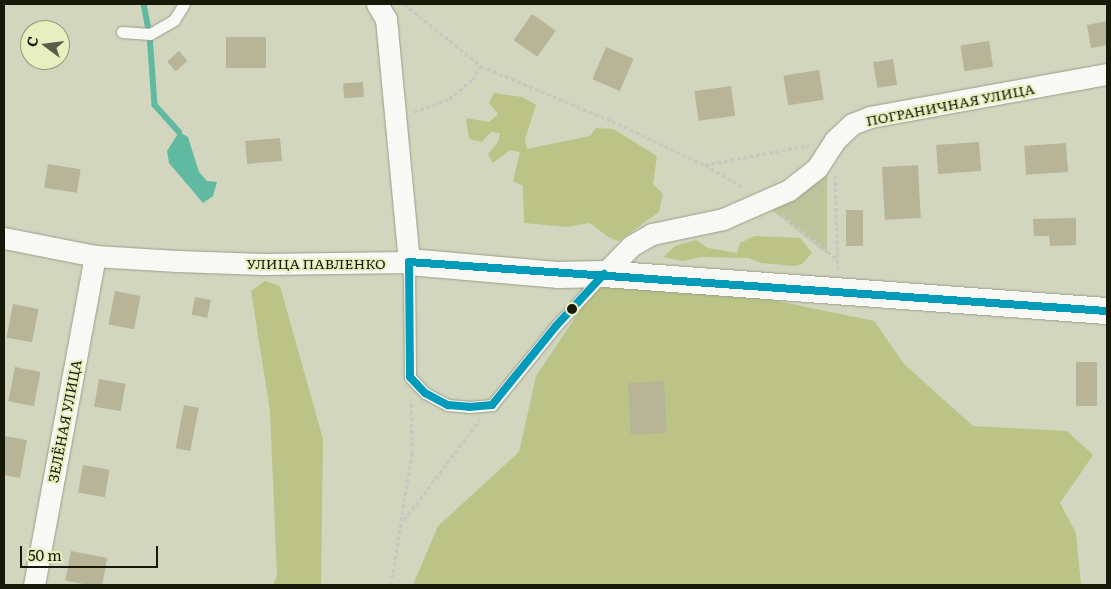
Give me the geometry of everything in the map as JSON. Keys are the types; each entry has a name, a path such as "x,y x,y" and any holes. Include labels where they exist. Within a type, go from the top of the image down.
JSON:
{"street":[{"path":"377,4 386,19 409,262"},
{"name":"ПОГРАНИЧНАЯ УЛИЦА","path":"604,274 631,246 652,234 723,219 766,202 789,190 817,168 834,140 852,124 870,117 1107,74"},
{"name":"УЛИЦА ПАВЛЕНКО","path":"4,238 95,256 264,264 409,262 559,275 604,274 1107,311"},
{"name":"ЗЕЛЁНАЯ УЛИЦА","path":"34,585 95,256"}],"lane":[{"path":"122,32 150,34 174,20 184,4"},
{"path":"409,262 410,377 425,394 448,405 492,405 556,326 604,274"}],"path":[{"path":"404,4 481,66 612,120 705,165 766,202 838,260"},
{"path":"395,119 449,99 472,80 481,66"},
{"path":"705,165 834,140 839,292"},
{"path":"392,585 404,521 412,453 410,377"},
{"path":"404,521 492,405"}],"green space":[{"path":"494,93 522,97 536,105 525,139 527,149 590,136 596,128 613,129 657,156 653,184 663,194 659,212 619,241 608,237 590,223 567,227 524,223 523,186 513,181 520,152 510,150 493,163 488,154 498,142 500,133 491,132 482,142 469,139 466,118 489,122 498,114 489,103"},
{"path":"827,174 827,254 772,210"},
{"path":"755,236 800,238 812,253 802,264 795,266 761,263 749,258 701,257 683,261 663,257 675,246 696,240 708,248 737,253 740,243"},
{"path":"265,281 280,286 323,439 321,585 273,585 277,576 270,411 251,291"},
{"path":"607,281 768,299 874,321 904,364 973,426 1067,431 1093,455 1060,503 1076,533 1081,585 413,585 438,526 519,452 536,376 585,303"}],"water":[{"path":"179,132 188,137 199,172 207,181 217,182 213,196 203,203 169,163 167,151"}],"building":[{"path":"532,14 556,31 537,57 514,40"},
{"path":"1107,21 1107,45 1091,48 1087,25"},
{"path":"226,37 266,37 266,68 226,68"},
{"path":"989,41 993,67 964,71 960,46"},
{"path":"606,47 634,59 620,91 592,79"},
{"path":"179,51 188,61 176,71 167,62"},
{"path":"893,59 897,85 877,88 873,62"},
{"path":"819,70 824,100 788,105 783,76"},
{"path":"363,82 364,97 344,98 343,83"},
{"path":"731,86 735,116 699,121 694,91"},
{"path":"280,138 282,161 247,164 245,141"},
{"path":"979,142 981,171 938,174 936,145"},
{"path":"1066,143 1068,172 1026,175 1024,146"},
{"path":"48,164 81,169 77,193 44,188"},
{"path":"918,165 921,218 885,220 882,167"},
{"path":"846,210 863,210 863,246 846,246"},
{"path":"1076,218 1076,245 1050,246 1049,236 1034,236 1033,219"},
{"path":"115,291 141,296 134,329 109,324"},
{"path":"195,297 211,300 207,318 192,315"},
{"path":"13,304 39,309 32,342 7,337"},
{"path":"1076,362 1097,362 1097,406 1076,406"},
{"path":"15,367 41,372 34,406 8,401"},
{"path":"99,379 126,384 121,411 94,407"},
{"path":"664,381 667,433 631,435 628,383"},
{"path":"184,405 199,408 190,451 176,448"},
{"path":"4,436 27,440 20,478 4,475"},
{"path":"83,465 110,470 105,497 78,493"},
{"path":"71,551 107,558 102,585 89,585 65,580"}],"waterway":[{"path":"144,4 150,34 155,105 179,132"}],"transit line":[{"path":"409,262 1107,311"},
{"path":"409,262 410,377 425,393 448,405 469,407 492,405 556,326 604,274"}]}
